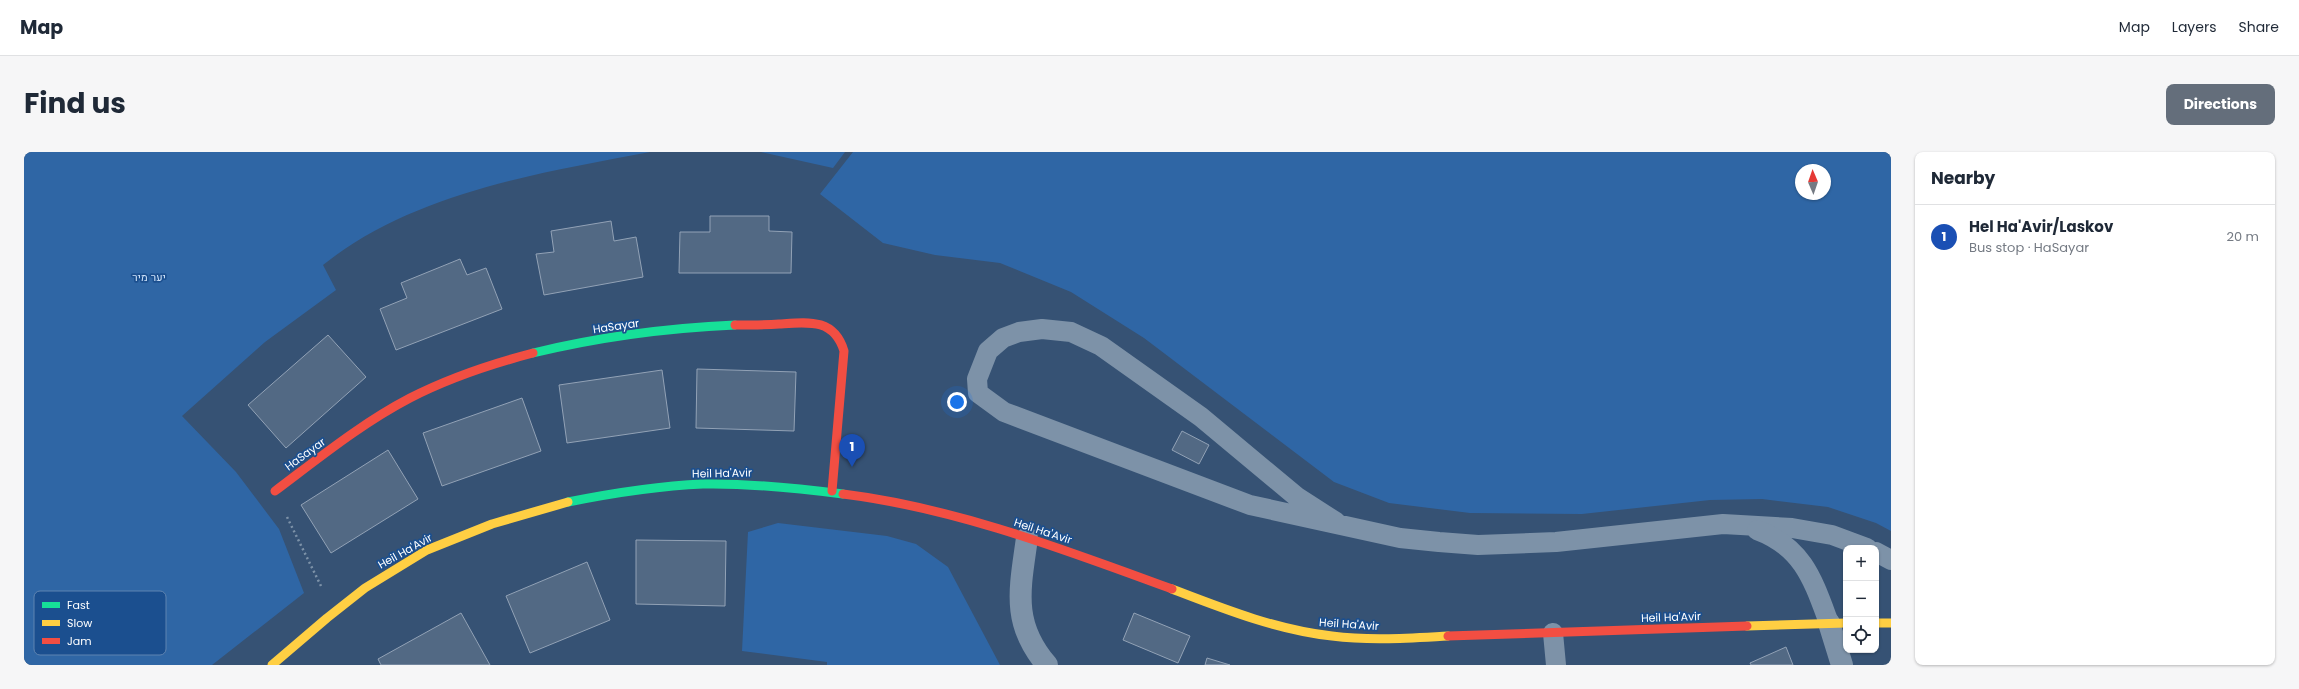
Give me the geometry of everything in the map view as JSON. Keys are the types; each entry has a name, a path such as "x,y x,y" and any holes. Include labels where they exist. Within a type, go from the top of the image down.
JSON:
{"street":[{"name":"HaSayar","path":"275,491 379,415 432,388 482,369 536,353 596,341 736,325 807,323 826,326 840,337 844,351 832,491"},
{"name":"Heil Ha'Avir","path":"273,665 334,612 363,590 429,549 518,515 555,505 606,494 665,486 725,483 776,485 832,491 938,511 1027,538 1236,613 1308,633 1368,639 1838,623"},
{"path":"1027,538 1020,595 1023,625 1034,650 1047,665"},
{"path":"1838,623 1842,665"},
{"path":"1879,623 1891,623"}],"lane":[{"path":"1336,522 1297,497 1201,417 1101,346 1072,332 1042,329 1019,332 1003,338 988,351 978,379 978,393 1004,412 1250,505 1290,515 1336,522 1400,538 1478,545 1556,542 1723,524 1792,528 1832,535 1860,545"},
{"path":"1745,526 1770,535 1791,549 1805,565 1814,584 1838,623"},
{"path":"1879,554 1891,560"},
{"path":"1553,633 1556,665"}],"path":[{"path":"275,491 334,612"}],"green space":[{"name":"יער מיר","path":"24,152 650,152 565,168 479,189 437,203 396,220 358,240 323,265 336,290 265,342 182,416 236,472 279,529 304,593 212,665 24,665"},
{"path":"761,152 845,152 833,168"},
{"path":"853,152 1891,152 1891,531 1876,523 1828,507 1762,499 1710,500 1582,514 1470,513 1389,503 1334,482 1144,338 1071,292 1000,263 935,255 883,243 820,194"},
{"path":"778,523 887,536 916,544 948,567 1000,665 827,665 827,662 742,651 748,532"}],"building":[{"path":"710,216 769,216 769,231 792,232 791,273 679,273 680,232 710,232"},
{"path":"611,221 614,241 636,237 643,277 544,295 536,254 554,252 551,231"},
{"path":"460,259 467,275 486,268 502,309 396,350 380,309 407,298 401,283"},
{"path":"328,335 366,377 286,448 248,405"},
{"path":"697,369 796,372 794,431 696,428"},
{"path":"662,370 670,428 567,443 559,385"},
{"path":"522,398 541,451 442,486 423,433"},
{"path":"1182,431 1209,445 1199,464 1172,450"},
{"path":"388,450 418,499 331,553 301,505"},
{"path":"636,540 726,541 725,606 636,604"},
{"path":"587,562 610,620 530,653 506,596"},
{"path":"461,613 490,665 381,665 378,659"},
{"path":"1134,613 1190,636 1178,663 1123,640"},
{"path":"1786,647 1793,665 1751,665 1750,663"},
{"path":"1207,658 1230,665 1205,665"}],"traffic: fast":[{"path":"533,353 583,342 634,334 684,328 735,325"},
{"path":"568,502 635,490 703,484 773,486 843,494"}],"traffic: slow":[{"path":"272,665 365,588 427,550 492,524 568,502"},
{"path":"1172,589 1251,618 1311,633 1347,638 1376,639 1448,636"},
{"path":"1747,626 1843,623"},
{"path":"1879,623 1891,623"}],"traffic: jam":[{"path":"735,325 800,323 819,324 827,327 840,340 844,351 832,491"},
{"path":"275,491 375,418 410,398 470,372 533,353"},
{"path":"843,494 927,509 969,520 1051,545 1172,589"},
{"path":"1448,636 1747,626"}],"place":[{"name":"Hel Ha'Avir/Laskov","path":"852,467"}]}
